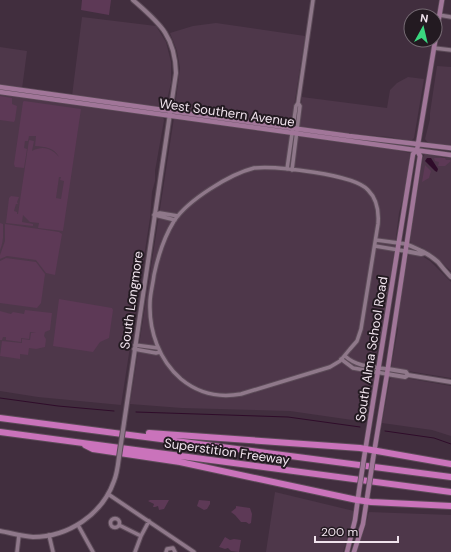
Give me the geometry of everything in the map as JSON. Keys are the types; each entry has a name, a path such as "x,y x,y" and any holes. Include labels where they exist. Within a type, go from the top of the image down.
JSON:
{"highway":[{"name":"Superstition Freeway","path":"0,418 451,477"},
{"path":"85,428 365,449 451,464"},
{"name":"Superstition Freeway","path":"0,433 80,442 451,492"},
{"path":"80,442 94,449 180,462 367,502 451,506"}],"main road":[{"name":"South Alma School Road","path":"354,552 363,524 388,372 420,156 418,144 434,48"},
{"name":"West Southern Avenue","path":"0,87 122,104 170,113"},
{"name":"West Southern Avenue","path":"0,92 92,105 170,113 295,130 451,148"},
{"path":"92,105 96,102 118,106 122,104"},
{"name":"West Southern Avenue","path":"295,130 451,155"},
{"name":"South Alma School Road","path":"347,552 358,500 413,154 418,150"}],"street":[{"name":"South Longmore","path":"0,531 18,535 49,535 78,525 92,514 108,494 114,482 176,73 175,57 167,34 157,21 134,0"},
{"path":"292,170 296,106 298,103 313,0"},
{"path":"434,48 451,50"},
{"path":"287,169 295,130"},
{"path":"260,168 292,170 345,178 358,182 367,189 374,199 377,208 378,224 361,329 357,341 342,359 322,371 241,394 220,396 200,390 186,383 175,374 159,350 153,335 150,317 150,297 158,254 165,238 178,216 196,199 235,174 245,170 260,168"},
{"path":"154,215 160,213 178,216"},
{"path":"154,215 175,220"},
{"path":"376,240 406,244 423,250 437,261 451,277"},
{"path":"375,246 421,254 425,253"},
{"path":"134,347 159,350"},
{"path":"345,356 358,365 378,370 388,372 406,372 408,375 451,382"},
{"path":"342,359 353,368 378,370"},
{"path":"108,494 194,552"},
{"path":"135,552 149,521"},
{"path":"78,525 93,552"},
{"path":"119,525 141,536"},
{"path":"17,552 18,535"},
{"path":"49,535 53,552"},
{"path":"166,552 169,548 174,550 178,541"}],"shaded area":[{"path":"82,0 111,0 109,15 81,10"},
{"path":"82,17 156,26 166,42 171,62 171,83 165,108 72,96"},
{"path":"216,23 305,36 291,126 217,116 177,109 175,107 180,68 177,51 170,33 193,26"},
{"path":"0,47 27,51 22,89 0,86"},
{"path":"437,66 451,67 451,145 428,143 425,139 430,119"},
{"path":"408,77 424,79 414,138 411,141 389,137 342,133 299,127 298,124 302,97 387,108 390,90 397,83"},
{"path":"0,93 163,117 164,120 152,192 150,218 121,405 38,397 0,391"},
{"path":"0,96 12,98 12,104 17,106 14,122 0,120"},
{"path":"23,102 81,109 63,231 38,228 39,223 30,222 23,215 22,222 33,224 33,226 6,223 9,198 11,196 19,197 17,202 18,204 16,204 14,211 18,214 29,140 34,141 32,151 44,148 51,150 59,157 52,149 35,146 36,136 29,136 28,141 25,141 24,148 27,149 24,168 15,167 14,164","holes":["59,177 61,177 60,180 64,181 61,199 56,198"]},
{"path":"174,118 239,126 258,131 375,145 410,153 404,194 399,213 381,336 377,349 375,377 366,422 290,411 182,408 130,404"},
{"path":"425,154 446,158 451,157 451,271 431,253 412,244 410,241 423,157"},
{"path":"427,158 431,158 438,169 437,172 425,161"},
{"path":"434,158 445,158 446,160 451,161 445,166 438,166 439,162 435,161"},
{"path":"425,165 431,171 429,178 422,182"},
{"path":"0,223 3,224 3,234 0,250"},
{"path":"5,224 59,232 62,234 55,275 46,273 36,260 7,256 0,259 5,241"},
{"path":"410,253 422,256 430,261 451,282 451,378 395,369 392,367 398,329 397,322 408,256"},
{"path":"6,258 36,262 45,274 41,303 37,308 0,303 0,261"},
{"path":"59,299 112,308 109,338 100,342 93,352 53,346"},
{"path":"25,310 52,313 50,330 45,332 44,336 46,339 45,347 36,349 29,348 28,355 20,354 20,359 0,356 2,341 22,343 22,339 30,340 31,333 36,333 30,332 29,339 21,338 21,342 6,340 6,337 3,337 2,340 0,340 0,311 11,314 13,312 24,314"},
{"path":"394,376 451,386 451,436 432,430 382,423 390,379"},
{"path":"275,492 354,511 343,552 266,552"},
{"path":"169,500 164,509 159,510 158,506 153,507 154,504 148,501"},
{"path":"199,500 210,501 207,509 204,510 197,506"},
{"path":"236,506 250,508 252,514 251,523 241,522 231,512 236,508"},
{"path":"369,512 451,515 451,552 356,552"},
{"path":"225,537 230,540 241,540 239,552 231,551 228,548 225,549 219,547"}],"waterway":[{"path":"0,398 58,406 114,411"},
{"path":"136,412 288,417 360,427"},
{"path":"385,431 434,438 451,444"}]}
